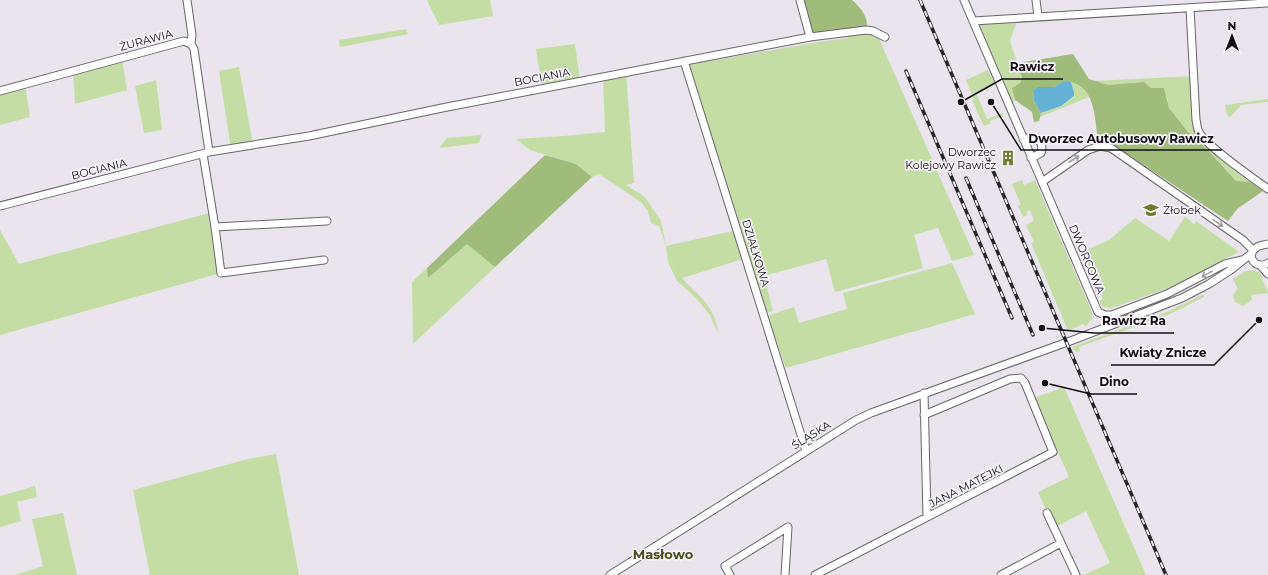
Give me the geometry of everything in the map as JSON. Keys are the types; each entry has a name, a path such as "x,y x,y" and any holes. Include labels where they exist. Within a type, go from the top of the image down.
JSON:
{"street":[{"path":"187,0 192,35 191,44 194,49 221,273 324,260"},
{"path":"800,0 810,38"},
{"name":"DWORCOWA","path":"964,0 1098,312 1103,315 1109,315 1167,294 1225,264 1243,260"},
{"path":"1036,0 1038,16"},
{"path":"973,21 1195,5 1265,2"},
{"path":"1195,5 1196,120 1198,130 1205,139 1268,189"},
{"name":"BOCIANIA","path":"0,206 206,153 309,136 442,108 684,61 810,38 866,30 873,31 885,37"},
{"name":"ŻURAWIA","path":"0,91 184,41 191,44"},
{"name":"DZIAŁKOWA","path":"684,61 806,451"},
{"path":"1023,139 1030,137 1034,138 1042,147 1041,153 1032,158"},
{"path":"1042,182 1088,150 1100,146 1111,148 1243,240 1253,251 1252,259 1268,274"},
{"path":"215,227 327,221"},
{"path":"1232,269 1259,246 1266,246"},
{"path":"1232,269 1245,264 1264,265 1268,263"},
{"name":"ŚLĄSKA","path":"610,575 856,420 924,393 1043,351 1182,298 1209,284 1232,269"},
{"name":"JANA MATEJKI","path":"815,575 1053,452 1024,380 1021,378 1010,379 924,415"},
{"path":"924,393 927,518"},
{"path":"1047,513 1076,575"},
{"path":"730,575 725,566 788,528 785,575"},
{"path":"1001,575 1061,543"}],"green space":[{"path":"427,0 490,0 493,16 439,25"},
{"path":"801,0 852,0 864,13 867,21 866,30 810,37"},
{"path":"1018,18 1010,41 1022,77 1020,83 1012,88 1015,100 1012,105 980,25 983,20"},
{"path":"406,29 408,34 340,47 339,40"},
{"path":"866,30 877,34 974,255 952,261 938,228 914,235 923,268 835,292 826,259 764,276 773,311 764,314 746,258 682,278 710,308 718,333 710,315 695,297 677,281 668,262 666,246 737,230 684,61 690,60 693,64 848,38 847,33"},
{"path":"575,44 580,81 542,88 536,49"},
{"path":"1073,54 1089,79 1108,85 1144,82 1151,88 1164,88 1169,108 1188,132 1207,149 1236,181 1250,182 1263,191 1237,209 1228,221 1097,134 1095,116 1090,99 1081,86 1073,83 1063,82 1053,87 1037,87 1033,92 1034,101 1041,113 1039,121 1034,122 1032,112 1015,100 1012,88 1020,83 1022,77 1017,63"},
{"path":"122,58 127,90 75,104 73,71"},
{"path":"239,67 253,145 231,149 219,71"},
{"path":"988,70 995,85 976,93 987,119 1003,113 1004,115 990,121 991,123 984,126 972,100 974,99 966,80"},
{"path":"626,72 634,183 626,185 645,197 661,221 666,246 659,226 651,223 648,211 641,202 599,174 592,177 576,164 530,150 516,139 605,132 603,76"},
{"path":"1194,76 1196,120 1205,139 1267,188 1263,191 1250,182 1236,181 1207,149 1188,132 1169,108 1167,97 1151,88 1144,82 1108,85 1094,81"},
{"path":"156,80 162,130 144,133 135,86"},
{"path":"1071,82 1080,85 1089,97 1040,117 1041,113 1061,106 1074,97"},
{"path":"25,84 30,117 0,125 0,91"},
{"path":"1268,99 1268,102 1241,105 1230,117 1227,115 1225,105"},
{"path":"481,135 479,143 439,148 447,138"},
{"path":"545,155 576,164 592,177 495,267 467,244 428,278 427,268"},
{"path":"1022,180 1024,185 1035,180 1092,312 1092,319 1086,326 1083,324 1068,331 1031,243 1034,242 1026,225 1034,221 1030,210 1026,212 1027,215 1023,217 1018,206 1021,205 1012,184"},
{"path":"213,212 221,273 0,335 0,230 19,264"},
{"path":"1185,217 1194,224 1196,221 1239,252 1169,288 1112,308 1103,307 1099,301 1103,299 1082,252 1109,240 1135,218 1169,241"},
{"path":"467,243 495,267 413,344 412,282 427,268 429,277"},
{"path":"952,263 975,314 786,368 767,316 794,307 799,323 847,309 843,293"},
{"path":"1253,270 1260,273 1268,293 1251,295 1252,300 1243,306 1235,302 1233,295 1238,289 1233,279 1246,271"},
{"path":"1204,294 1204,297 1170,314 1079,347 1080,351 1076,352 1072,347 1167,312"},
{"path":"1064,387 1146,575 1084,575 1110,563 1086,511 1054,528 1038,492 1069,477 1034,398"},
{"path":"276,454 299,575 150,575 133,490 248,459"},
{"path":"35,486 37,497 17,502 21,521 0,527 0,496"},
{"path":"63,513 77,575 15,575 43,566 32,519"}],"water":[{"path":"1062,82 1071,82 1074,96 1061,106 1041,113 1034,101 1033,91 1037,87 1054,87"}],"railway":[{"path":"920,0 1166,575"},
{"path":"906,71 1012,318"},
{"path":"966,178 1033,335"}],"place":[{"name":"Rawicz","path":"961,102"},
{"name":"Dworzec Autobusowy Rawicz","path":"991,102"},
{"name":"Dworzec Kolejowy Rawicz","path":"1008,158"},
{"name":"Żłobek","path":"1151,210"},
{"name":"Kwiaty Znicze","path":"1259,320"},
{"name":"Rawicz Ra","path":"1042,328"},
{"name":"Dino","path":"1045,383"}],"district":[{"name":"Masłowo","path":"663,554"}]}
